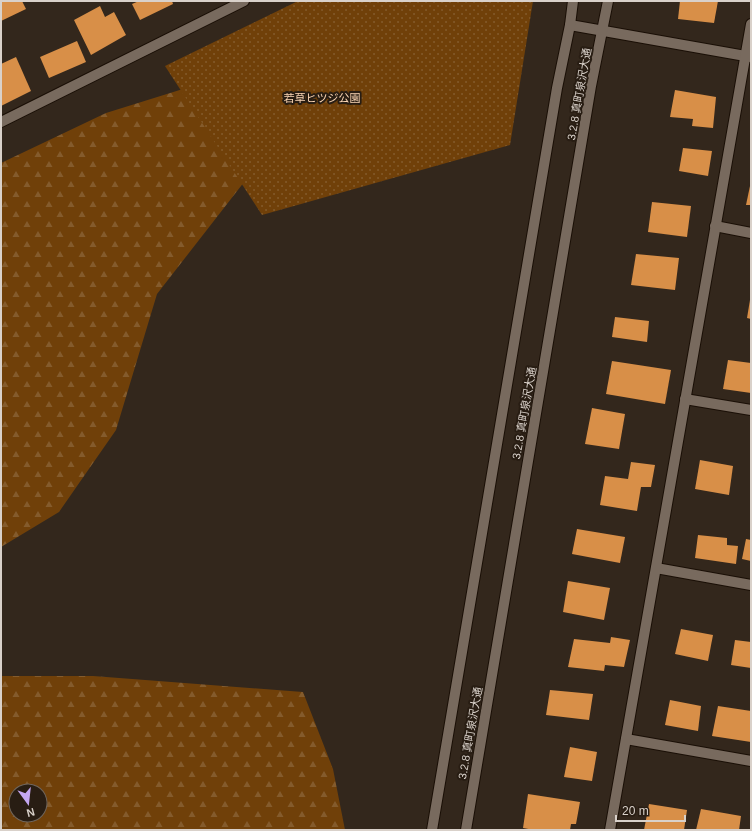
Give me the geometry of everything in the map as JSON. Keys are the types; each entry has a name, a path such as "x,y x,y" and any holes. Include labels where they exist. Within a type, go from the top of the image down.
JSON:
{"street":[{"path":"1,122 244,1"},
{"name":"3.2.8 真町泉沢大通","path":"432,830 573,1"},
{"name":"3.2.8 真町泉沢大通","path":"466,830 590,94 608,1"},
{"path":"610,830 715,226 748,56 751,24"},
{"path":"570,25 748,56"},
{"path":"715,226 751,232"},
{"path":"685,399 751,410"},
{"path":"656,568 751,585"},
{"path":"626,740 751,761"}],"green space":[{"name":"若草ヒツジ公園","path":"298,1 533,1 510,145 262,215 165,66"},
{"path":"215,79 283,132 157,294 116,430 59,512 1,547 1,163 106,113"},
{"path":"1,676 93,676 303,692 333,769 345,830 1,830"}],"building":[{"path":"1,1 22,1 26,9 1,21"},
{"path":"139,1 172,1 173,4 140,20 132,4"},
{"path":"680,1 718,1 714,23 678,19"},
{"path":"100,6 105,17 114,12 126,35 91,55 74,20"},
{"path":"77,41 86,62 49,78 40,57"},
{"path":"16,57 31,91 1,106 1,64"},
{"path":"675,90 716,97 713,128 692,126 693,119 670,117"},
{"path":"683,148 712,151 708,176 679,171"},
{"path":"750,186 751,205 746,205"},
{"path":"652,202 691,206 687,237 648,232"},
{"path":"636,254 679,258 675,290 631,285"},
{"path":"751,300 751,319 747,318"},
{"path":"615,317 649,321 647,342 612,337"},
{"path":"728,360 751,363 751,393 723,389"},
{"path":"612,361 671,370 665,404 606,394"},
{"path":"592,408 625,414 619,449 585,444"},
{"path":"700,460 733,466 729,495 695,489"},
{"path":"631,462 655,465 651,487 641,487 637,511 600,505 605,476 628,479"},
{"path":"577,529 625,537 620,563 572,554"},
{"path":"698,535 727,538 727,545 738,546 736,564 695,558"},
{"path":"746,539 751,540 751,561 742,559"},
{"path":"568,581 610,588 604,620 563,612"},
{"path":"681,629 713,635 708,661 675,654"},
{"path":"611,637 630,640 624,667 605,665 604,671 568,667 574,639 610,643"},
{"path":"735,640 751,642 751,668 731,665"},
{"path":"550,690 593,694 589,720 546,715"},
{"path":"670,700 701,706 698,731 665,725"},
{"path":"718,706 751,711 751,742 712,736"},
{"path":"570,747 597,752 592,781 564,777"},
{"path":"528,794 580,802 576,824 571,824 570,830 534,830 523,828"},
{"path":"649,804 687,810 684,830 644,830"},
{"path":"701,809 741,816 739,830 696,830"}]}
